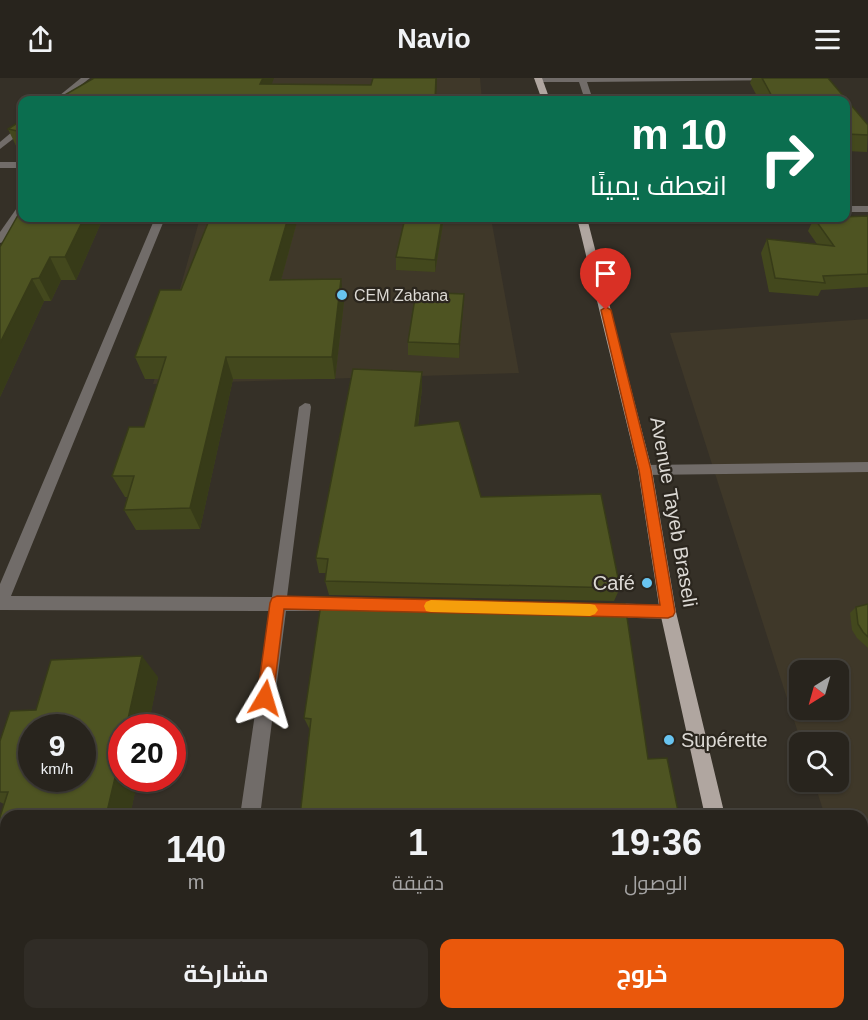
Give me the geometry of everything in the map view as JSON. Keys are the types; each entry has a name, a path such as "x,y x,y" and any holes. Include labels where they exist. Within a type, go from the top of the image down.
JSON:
{"main road":[{"path":"539,79 545,96"},
{"name":"Avenue Tayeb Braseli","path":"583,222 645,470 668,612 714,810"}],"street":[{"path":"63,96 86,78"},
{"path":"539,79 787,78"},
{"path":"582,80 588,96"},
{"path":"0,146 18,131"},
{"path":"0,165 18,165"},
{"path":"850,209 868,209"},
{"path":"0,240 18,213"},
{"path":"158,222 0,603 360,605"},
{"path":"251,810 305,407"},
{"path":"645,470 868,467"},
{"path":"585,610 668,612"}],"shaded area":[{"path":"186,78 480,78 482,96 169,96"},
{"name":"CEM Zabana","path":"199,222 492,222 519,373 153,384"},
{"path":"868,319 868,810 823,810 817,792 849,792 849,732 798,732 794,720 849,720 849,660 789,660 789,705 670,333"}],"building":[{"path":"94,78 263,78 260,84 371,85 373,78 436,78 435,96 63,96"},
{"path":"762,78 828,78 843,96 772,96"},
{"path":"850,104 868,125 868,135 850,134"},
{"path":"18,123 18,131 8,129"},
{"path":"18,215 18,222 82,222 65,257 50,257 39,278 32,279 0,343 0,247"},
{"path":"868,216 868,274 823,276 825,283 775,278 767,239 834,246 817,222 850,222 850,217"},
{"path":"208,222 287,222 270,280 341,279 332,357 226,357 190,508 124,510 134,476 112,476 129,427 144,427 166,357 135,357 160,290 181,290"},
{"path":"404,222 441,222 435,260 396,257"},
{"path":"416,292 464,294 459,344 408,342"},
{"path":"353,369 422,372 415,426 459,421 481,497 601,494 620,588 325,581 328,559 316,558"},
{"path":"322,597 625,604 648,759 667,758 678,810 301,810 311,719 304,718"},
{"path":"868,604 868,637 858,624 856,607"},
{"path":"142,656 129,714 108,714 108,792 112,792 107,810 2,810 8,792 0,792 0,741 10,711 36,710 51,660"}],"slow traffic":[{"path":"431,606 590,610"}],"place":[{"name":"CEM Zabana","path":"342,295"},
{"name":"Café","path":"647,583"},
{"name":"Supérette","path":"669,740"}],"route":[{"path":"265,698 277,603 668,612 645,470 606,310"}]}
